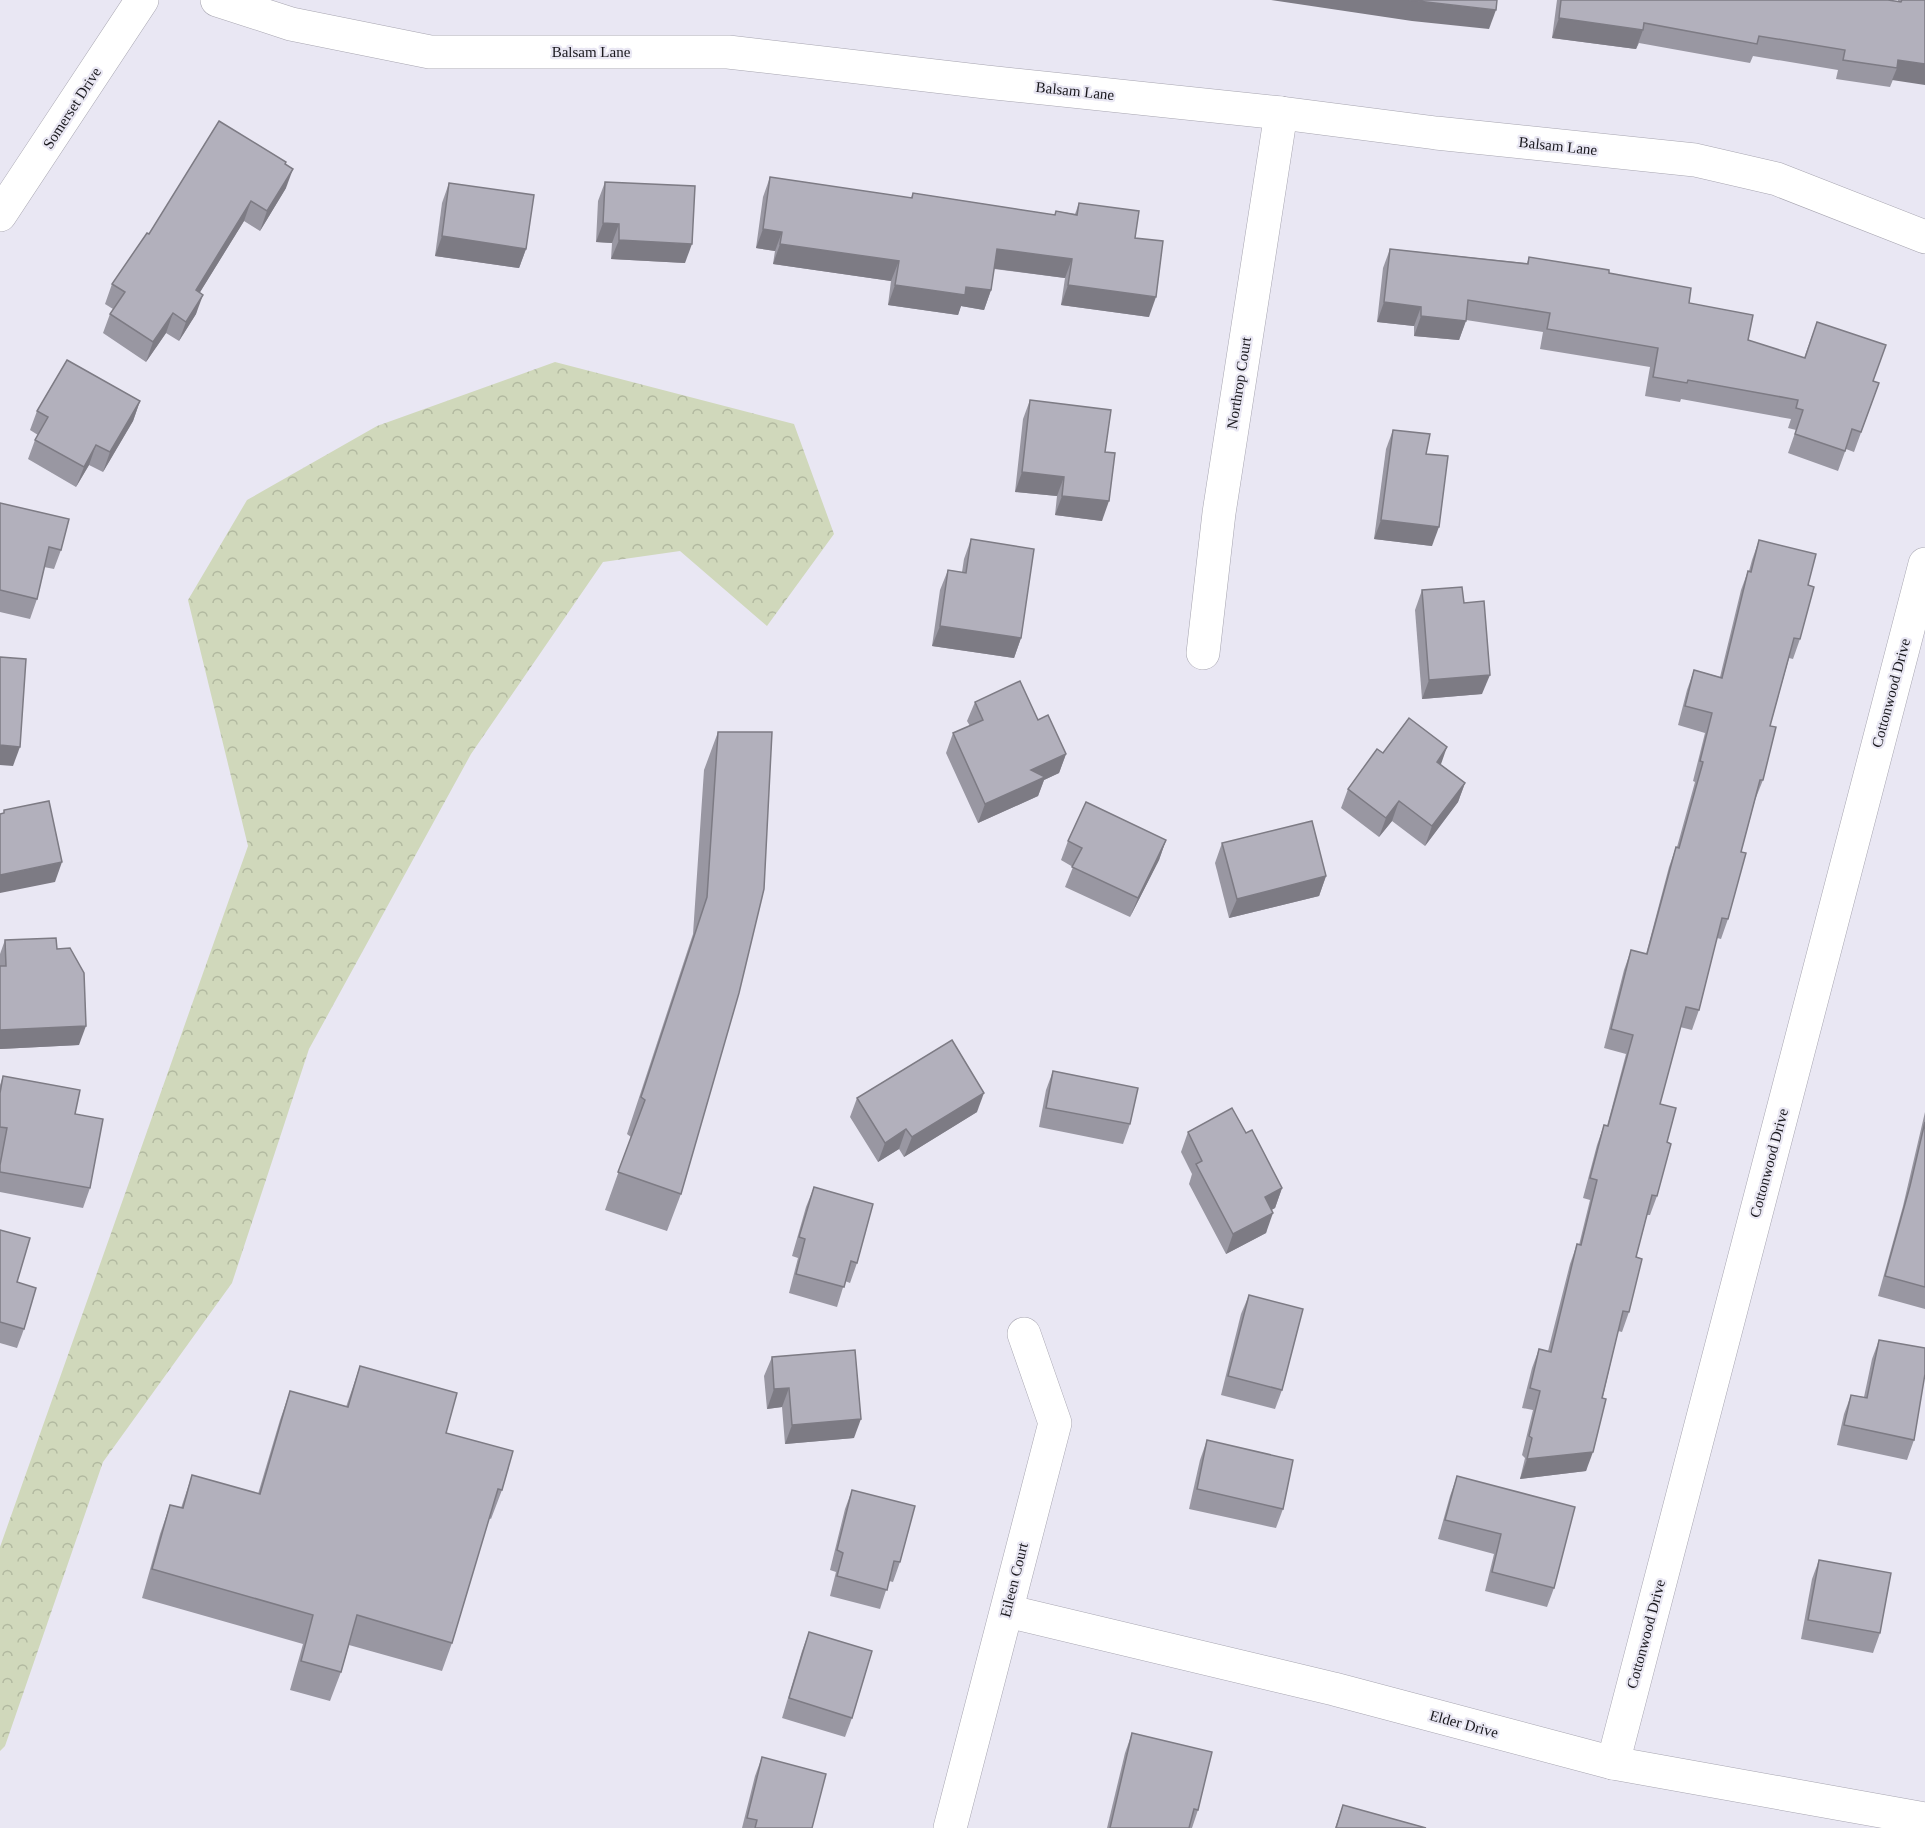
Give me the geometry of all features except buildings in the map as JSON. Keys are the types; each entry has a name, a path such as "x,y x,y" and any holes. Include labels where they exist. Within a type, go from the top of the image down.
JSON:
{"street":[{"name":"Somerset Drive","path":"0,215 142,0"},
{"name":"Balsam Lane","path":"217,0 291,24 430,52 728,51 986,82 1281,113 1436,133 1695,160 1777,178 1925,237"},
{"name":"Northrop Court","path":"1203,653 1219,513 1281,113"},
{"name":"Cottonwood Drive","path":"1612,1763 1925,564"},
{"name":"Eileen Court","path":"950,1828 1055,1424 1024,1334"},
{"name":"Elder Drive","path":"1006,1611 1334,1689 1612,1763 1925,1819"}],"green space":[{"path":"555,362 794,424 834,534 767,626 680,551 603,562 471,754 309,1049 232,1283 103,1462 5,1746 0,1751 0,1547 248,846 188,600 247,500 377,426"}]}
